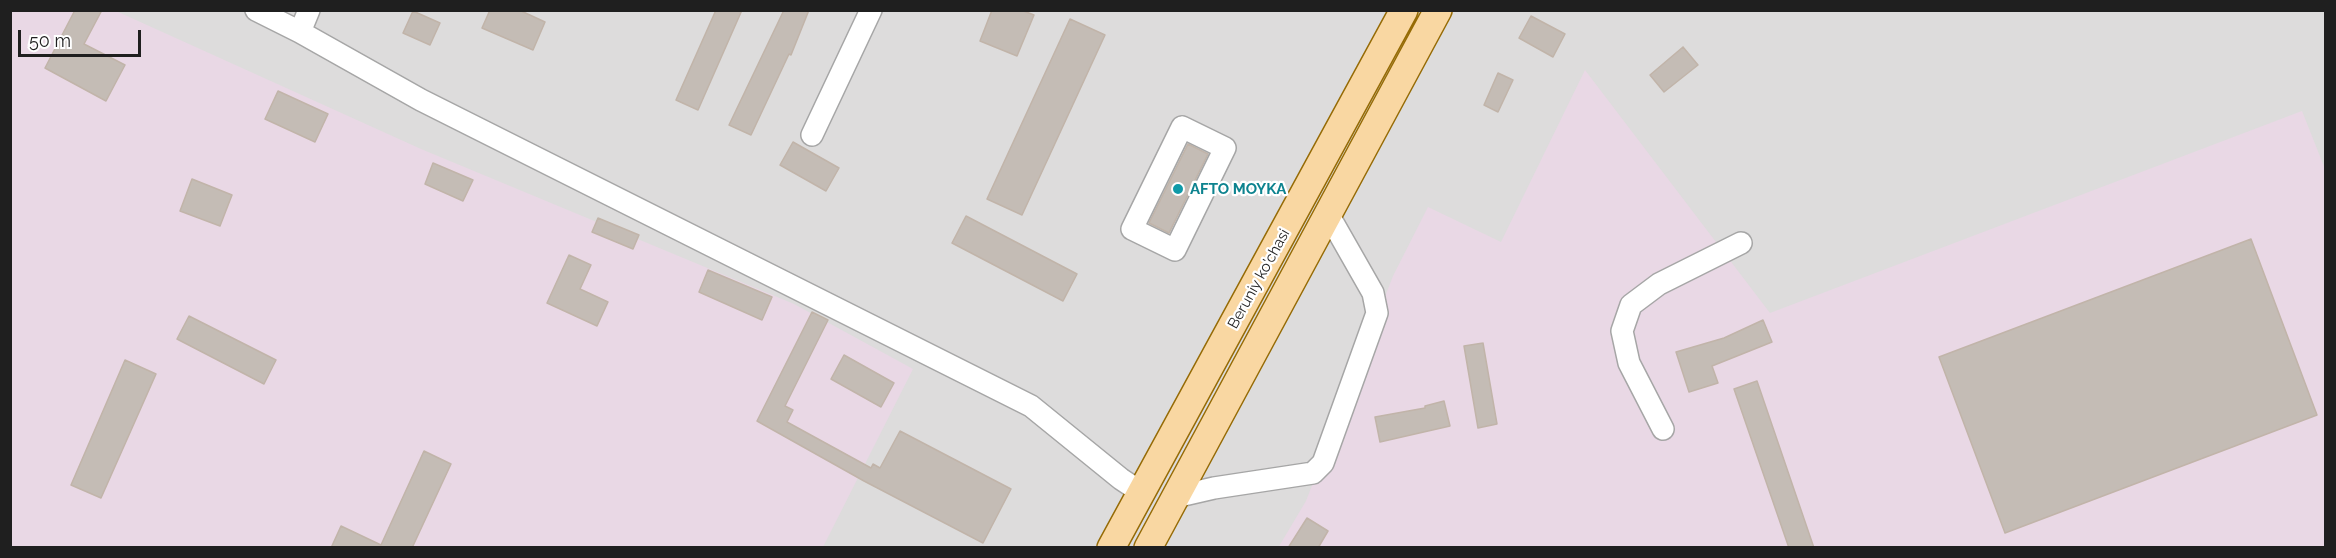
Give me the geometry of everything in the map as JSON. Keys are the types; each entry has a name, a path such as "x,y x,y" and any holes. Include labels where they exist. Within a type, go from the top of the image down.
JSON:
{"main road":[{"name":"Beruniy ko'chasi","path":"1111,548 1404,10"},
{"name":"Beruniy ko'chasi","path":"1148,548 1438,10"},
{"path":"1329,150 1356,163"}],"street":[{"path":"256,10 421,100 1031,406 1121,479 1142,493"},
{"path":"300,32 309,10"},
{"path":"812,135 871,10"},
{"path":"1182,127 1225,148 1175,250 1132,229 1182,127"},
{"path":"1175,497 1215,488 1313,473 1323,463 1377,313 1373,293 1328,214"},
{"path":"1663,429 1629,363 1622,331 1631,305 1659,284 1741,243"}],"shaded area":[{"path":"10,11 2325,11 2325,547 11,547"},
{"path":"10,11 116,11 421,149 794,304 913,369 823,547 11,547"},
{"path":"1585,70 1770,313 2302,111 2325,169 2325,547 1278,548 1306,501 1393,276 1428,207 1501,242"}],"building":[{"path":"75,10 102,10 84,44 125,65 106,101 45,68"},
{"path":"490,10 519,10 545,22 533,50 482,28"},
{"path":"716,10 742,10 698,110 676,100"},
{"path":"784,10 809,10 791,55 789,54 751,135 729,125"},
{"path":"992,10 1021,10 1034,15 1017,56 980,41"},
{"path":"413,11 440,23 430,45 403,33"},
{"path":"1531,16 1565,34 1553,57 1519,38"},
{"path":"1070,19 1105,35 1022,215 987,199"},
{"path":"1683,47 1698,65 1664,92 1650,75"},
{"path":"1498,73 1513,80 1498,112 1484,105"},
{"path":"278,91 328,114 315,142 265,119"},
{"path":"793,142 839,168 826,191 780,165"},
{"path":"1188,144 1208,154 1169,233 1149,223"},
{"path":"433,163 473,180 463,201 425,184"},
{"path":"192,179 232,195 220,226 180,211"},
{"path":"966,216 1077,274 1063,301 952,243"},
{"path":"598,218 639,235 633,249 592,232"},
{"path":"2251,239 2317,415 2005,533 1939,357"},
{"path":"569,255 591,265 580,289 608,302 597,326 547,303"},
{"path":"708,270 772,297 762,320 699,292"},
{"path":"812,312 828,320 785,406 793,410 787,422 871,468 873,464 880,468 900,431 1011,489 983,543 864,481 757,421"},
{"path":"189,316 276,360 264,384 177,339"},
{"path":"1763,320 1772,342 1712,366 1718,383 1689,392 1676,352 1724,338"},
{"path":"1483,343 1497,424 1478,428 1464,346"},
{"path":"844,355 894,383 881,407 831,379"},
{"path":"125,360 156,374 101,498 71,485"},
{"path":"1757,381 1814,548 1789,548 1734,389"},
{"path":"1444,401 1450,426 1380,442 1375,417 1425,408 1425,406"},
{"path":"424,451 451,464 412,548 331,548 341,526 381,545"},
{"path":"1307,518 1328,531 1318,548 1288,548"}],"place":[{"name":"AFTO MOYKA","path":"1178,189"}]}
